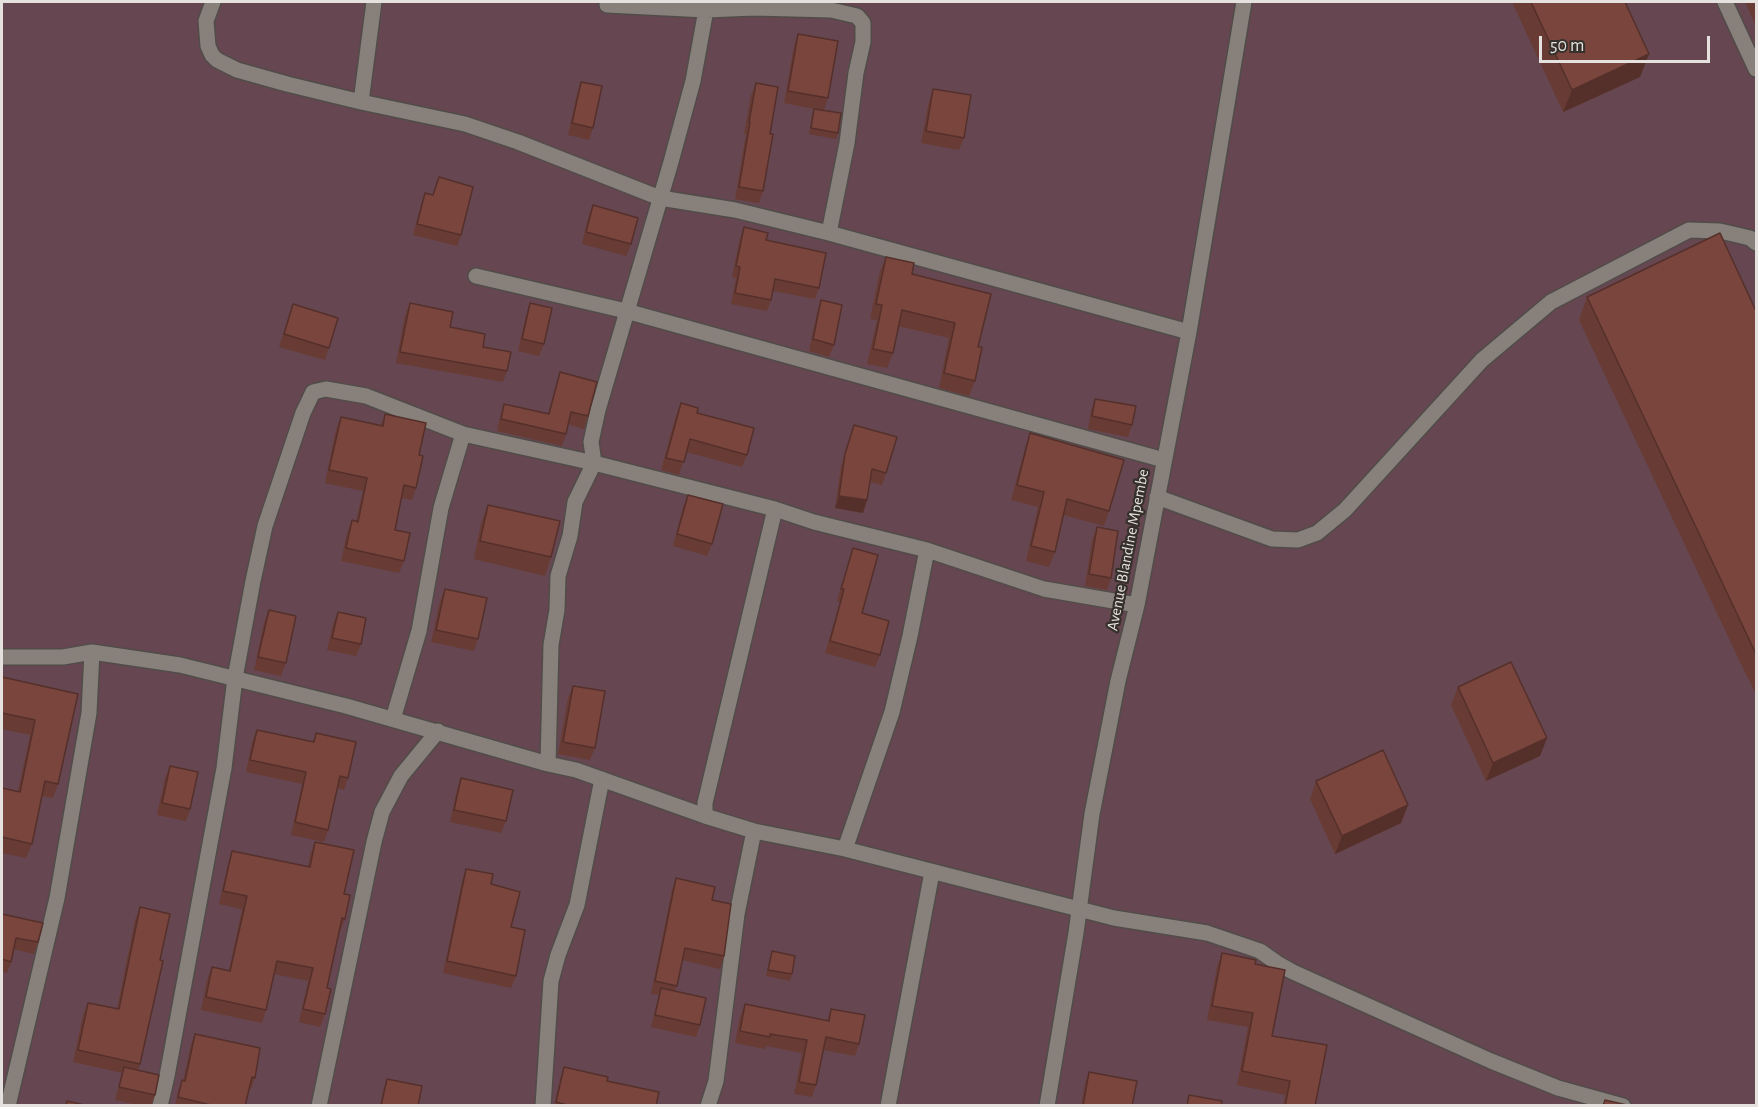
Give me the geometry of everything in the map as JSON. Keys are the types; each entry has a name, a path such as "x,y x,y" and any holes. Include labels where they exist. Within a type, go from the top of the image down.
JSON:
{"street":[{"path":"213,2 206,21 207,36 212,55 223,64 287,84 465,124 518,142 660,198 735,210 829,233 1189,332"},
{"path":"361,102 374,2"},
{"name":"Avenue Blandine Mpembe","path":"1047,1106 1059,1043 1092,814 1118,681 1137,605 1189,332 1244,2"},
{"path":"1725,2 1756,69"},
{"path":"607,5 706,10 754,8 831,10 857,16 863,23 863,42 856,73 847,143 829,233"},
{"path":"548,764 551,645 557,610 558,576 570,536 575,502 594,463 591,442 593,432 693,81 706,10"},
{"path":"1157,497 1272,539 1298,540 1317,533 1345,510 1482,360 1551,302 1689,230 1720,231 1750,238 1756,243"},
{"path":"476,276 626,311 1164,460"},
{"path":"159,1106 167,1076 224,768 235,678 253,581 265,526 303,413 313,392 326,388 366,396 463,434 594,463 775,509 814,522 927,550 1044,589 1137,605"},
{"path":"393,718 419,631 441,508 463,434"},
{"path":"705,816 705,803 775,509"},
{"path":"846,849 892,712 927,550"},
{"path":"8,1106 57,898 89,713 92,652"},
{"path":"2,657 63,657 92,652 180,665 393,718 602,778 705,816 754,831 846,849 1114,918 1197,931 1260,951 1293,972 1575,1100 1623,1106"},
{"path":"319,1106 382,812 401,776 438,731"},
{"path":"543,1106 551,981 577,905 602,778"},
{"path":"708,1106 717,1081 737,914 754,831"},
{"path":"888,1106 932,872"}],"shaded area":[{"path":"2,2 1756,2 1756,1105 2,1105"}],"building":[{"path":"1531,2 1625,2 1649,54 1572,90"},
{"path":"798,34 838,41 828,98 788,91"},
{"path":"581,82 602,86 593,128 572,123"},
{"path":"756,83 778,87 763,191 739,187"},
{"path":"933,89 971,95 964,138 926,131"},
{"path":"814,109 841,113 838,133 811,128"},
{"path":"439,177 473,187 461,235 417,224 425,193 433,195"},
{"path":"593,205 638,218 631,244 586,232"},
{"path":"744,227 768,233 766,240 826,253 819,288 775,279 771,300 735,293 740,267 736,266"},
{"path":"1720,233 1756,311 1756,654 1587,297"},
{"path":"886,257 914,263 912,274 991,294 978,347 982,347 975,381 944,373 955,323 902,310 893,353 873,349 882,305 876,304"},
{"path":"821,300 842,305 834,345 813,339"},
{"path":"410,303 453,312 450,327 485,334 483,347 511,352 507,371 400,352"},
{"path":"530,303 552,308 544,344 522,339"},
{"path":"293,304 338,318 329,348 284,334"},
{"path":"560,372 597,382 588,416 571,412 566,434 501,419 504,404 549,414"},
{"path":"1095,399 1136,406 1132,425 1092,416"},
{"path":"681,403 698,408 697,413 754,428 747,455 690,439 684,462 666,458"},
{"path":"385,414 426,423 419,455 423,456 416,488 404,485 395,530 410,533 404,561 346,548 352,520 358,522 367,478 329,470 341,417 383,426"},
{"path":"854,425 897,437 886,473 872,469 867,500 839,496 845,454"},
{"path":"1030,433 1124,460 1109,511 1067,499 1055,552 1031,546 1044,492 1017,485"},
{"path":"688,495 723,504 712,544 677,534"},
{"path":"488,505 560,521 551,557 480,541"},
{"path":"1097,527 1118,531 1111,578 1089,574"},
{"path":"853,548 878,555 862,613 889,621 880,655 830,641 844,589 841,589"},
{"path":"445,589 487,598 478,639 436,630"},
{"path":"269,610 296,616 286,663 258,657"},
{"path":"338,612 366,618 361,644 332,638"},
{"path":"1511,662 1547,738 1493,763 1458,687"},
{"path":"2,677 78,694 58,784 45,781 32,844 2,837 2,788 20,792 35,720 2,713"},
{"path":"573,686 605,691 595,748 563,742"},
{"path":"257,730 314,742 316,733 356,742 348,778 340,776 328,830 295,822 306,772 250,760"},
{"path":"1383,750 1408,805 1342,836 1316,781"},
{"path":"170,766 198,772 190,809 162,803"},
{"path":"461,778 513,790 506,821 454,810"},
{"path":"315,842 354,850 344,894 350,895 345,919 342,918 327,988 331,989 325,1014 303,1009 313,968 277,961 266,1010 206,997 212,967 230,971 247,896 223,891 232,851 310,867"},
{"path":"466,869 493,874 491,884 520,892 511,927 525,930 516,976 447,961"},
{"path":"676,878 715,887 712,900 731,904 724,956 685,948 677,986 655,981"},
{"path":"140,907 170,914 160,960 163,961 140,1064 78,1050 88,1003 119,1009"},
{"path":"2,914 43,923 38,942 16,938 11,962 2,959"},
{"path":"772,951 795,956 792,974 768,970"},
{"path":"1222,953 1256,960 1255,964 1285,970 1272,1036 1327,1045 1315,1106 1285,1106 1290,1081 1242,1071 1253,1013 1212,1006"},
{"path":"661,988 706,998 700,1025 655,1015"},
{"path":"745,1004 829,1021 831,1009 865,1015 859,1044 826,1037 816,1085 799,1082 807,1040 770,1034 770,1037 740,1031"},
{"path":"195,1034 260,1048 255,1078 252,1077 245,1106 215,1106 178,1097 182,1080 185,1081"},
{"path":"124,1067 159,1075 155,1095 119,1087"},
{"path":"564,1067 608,1077 607,1081 659,1092 656,1106 571,1106 556,1102"},
{"path":"1089,1072 1137,1081 1132,1106 1083,1106"},
{"path":"387,1079 422,1086 418,1106 381,1106"},
{"path":"1189,1095 1222,1101 1221,1106 1187,1106"},
{"path":"1605,1100 1631,1106 1603,1106"},
{"path":"67,1101 89,1106 66,1106"}]}
